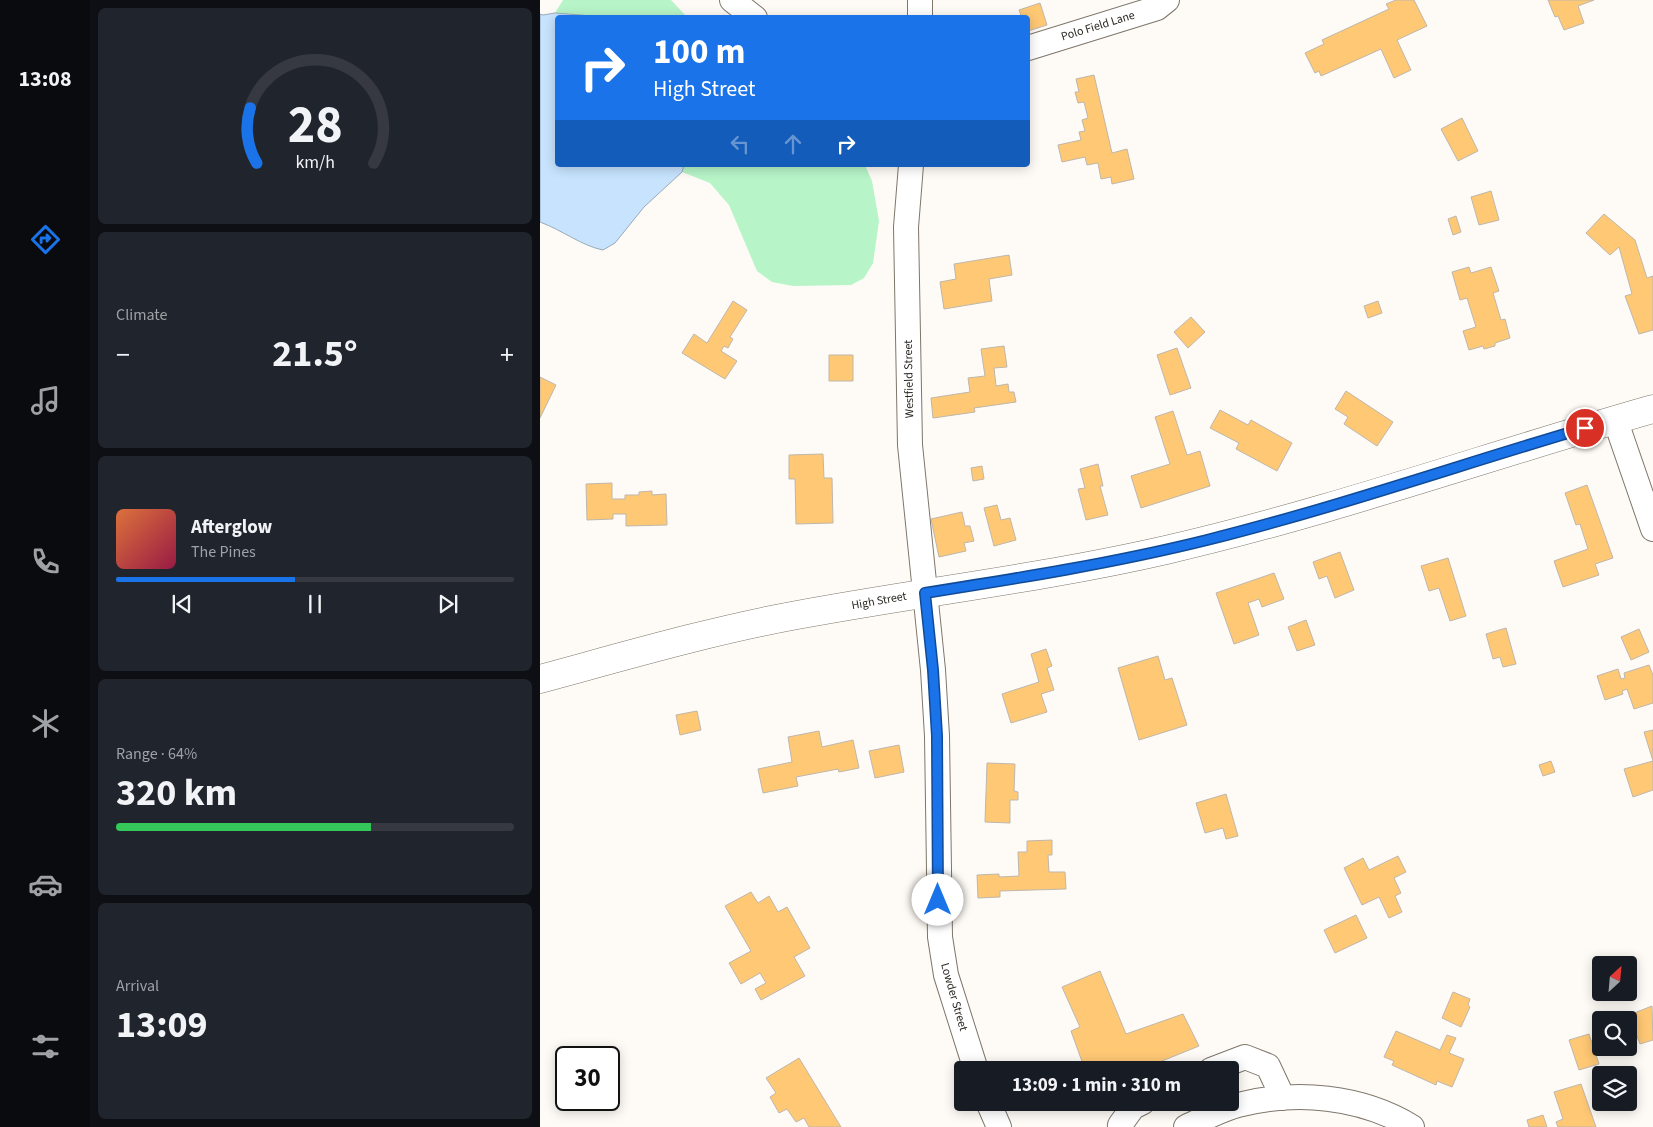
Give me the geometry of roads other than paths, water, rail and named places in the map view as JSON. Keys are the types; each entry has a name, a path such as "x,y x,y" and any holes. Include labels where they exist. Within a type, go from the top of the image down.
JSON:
{"main road":[{"name":"High Street","path":"540,679 726,630 813,612 1071,570 1208,540 1339,504 1653,408"}],"street":[{"path":"732,0 751,15"},
{"path":"920,0 920,15"},
{"name":"Polo Field Lane","path":"1030,47 1157,8 1167,0"},
{"name":"Westfield Street","path":"908,169 906,227 910,445 925,593"},
{"path":"1615,420 1653,529"},
{"name":"Lowder Street","path":"925,593 933,670 937,736 940,937 946,975 973,1061"},
{"path":"1235,1061 1245,1057 1268,1066 1283,1098"},
{"path":"1186,1127 1206,1117 1237,1106 1283,1098 1319,1098 1354,1104 1384,1113 1412,1127"},
{"path":"992,1111 999,1127"},
{"path":"1121,1127 1120,1125 1130,1111"}],"water":[{"path":"555,13 580,15 555,15 555,167 683,167 682,172 644,207 615,243 603,250 587,245 540,222 540,14"}]}
